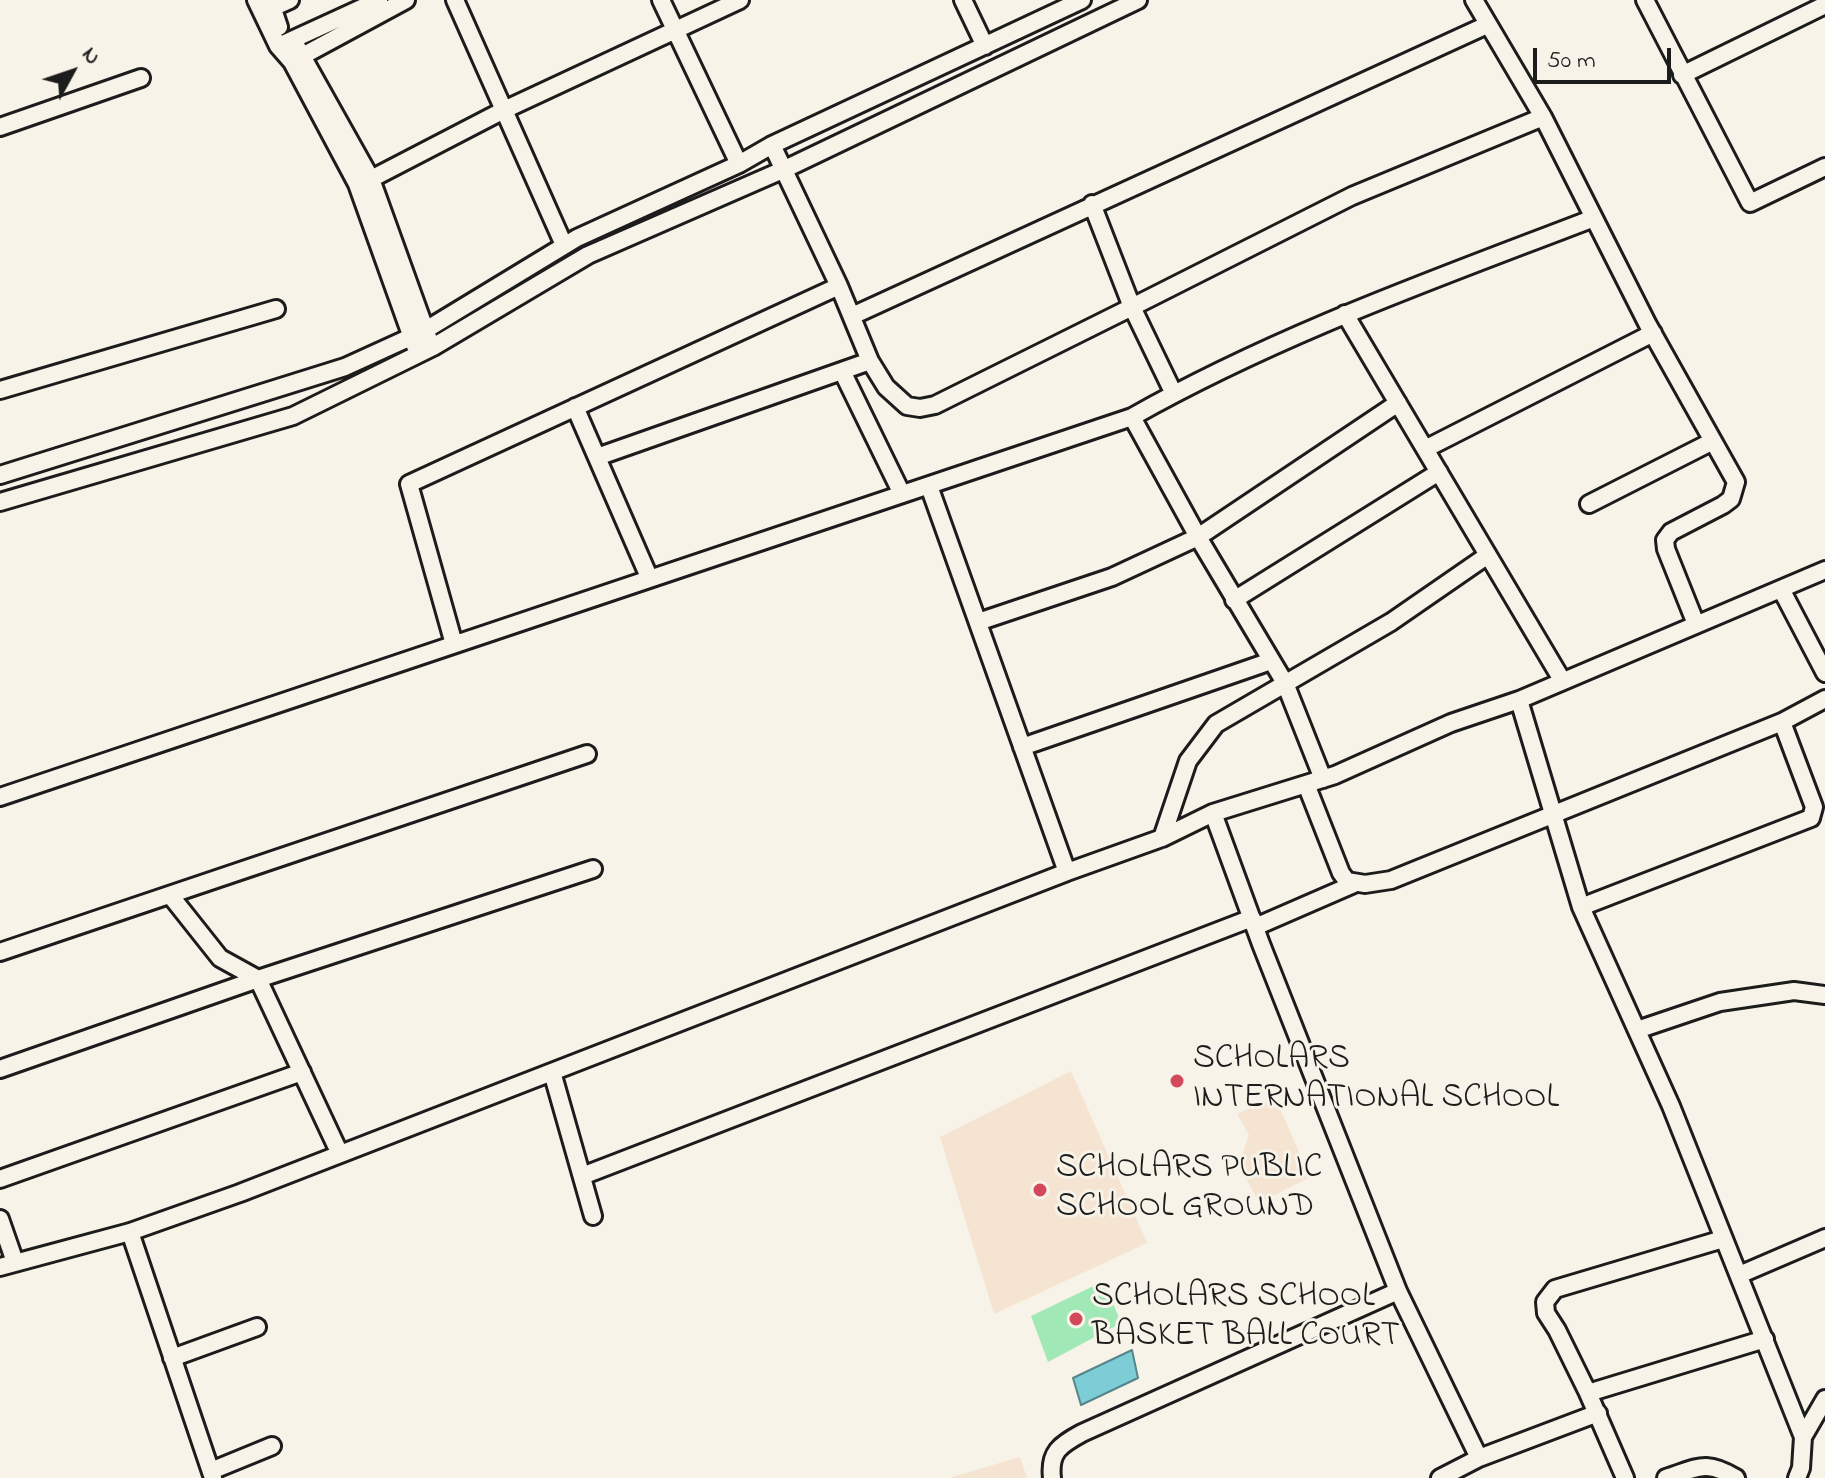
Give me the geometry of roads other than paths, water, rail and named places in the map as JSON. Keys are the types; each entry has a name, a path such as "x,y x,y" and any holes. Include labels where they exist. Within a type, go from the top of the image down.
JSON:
{"street":[{"path":"256,0 371,179 417,334"},
{"path":"290,0 271,4 357,184 426,351"},
{"path":"290,49 379,0"},
{"path":"290,49 406,0"},
{"path":"455,0 564,245"},
{"path":"661,0 739,164"},
{"path":"371,179 504,110 740,0"},
{"path":"963,0 985,46"},
{"path":"0,475 345,367 417,334 564,245 1082,0"},
{"path":"0,502 293,416 426,351 588,255 785,169 1138,0"},
{"path":"1645,0 1750,203 1825,167"},
{"path":"1481,2 1487,25 1543,117 1653,333 1736,482 1731,499 1671,532 1665,540 1696,624"},
{"path":"1682,75 1825,5"},
{"path":"852,316 1487,25"},
{"path":"0,127 141,78"},
{"path":"772,145 839,286 870,361 897,399 907,406 920,408 935,405 1352,196 1543,117"},
{"path":"1092,204 1132,307 1174,394"},
{"path":"0,797 1132,417 1174,394 1345,314 1594,218"},
{"path":"454,644 409,484 839,286"},
{"path":"0,390 276,309"},
{"path":"1345,314 1562,680"},
{"path":"1425,449 1653,333"},
{"path":"597,457 870,361"},
{"path":"842,371 902,494"},
{"path":"978,622 1112,577 1198,537 1398,403"},
{"path":"575,407 649,577"},
{"path":"1132,417 1234,600 1285,683 1323,779"},
{"path":"1589,504 1713,441"},
{"path":"1234,600 1439,472"},
{"path":"929,486 1067,872"},
{"path":"1162,838 1188,761 1216,724 1391,622 1488,555"},
{"path":"0,1219 8,1264 130,1232 240,1193 1067,872 1162,838 1213,813 1323,779 1451,723 1519,700 1825,570"},
{"path":"1781,589 1825,673"},
{"path":"1022,747 1271,661"},
{"path":"582,1176 1354,884 1405,876 1782,722 1825,699"},
{"path":"1519,700 1581,907 1671,1106 1803,1437 1801,1468 1797,1478"},
{"path":"1581,907 1811,818 1814,807 1782,722"},
{"path":"0,952 587,754"},
{"path":"1306,784 1341,873 1354,884"},
{"path":"1213,813 1398,1291 1479,1458"},
{"path":"0,1069 258,979 593,869"},
{"path":"170,895 220,958 258,979 340,1154"},
{"path":"1637,1030 1720,1002 1794,991 1825,995"},
{"path":"0,1179 302,1072"},
{"path":"552,1072 593,1216"},
{"path":"130,1232 212,1475 272,1446"},
{"path":"1739,1275 1825,1238"},
{"path":"1625,1478 1598,1413 1546,1313 1545,1302 1555,1289 1723,1239"},
{"path":"1052,1478 1050,1462 1057,1450 1082,1433 1398,1291"},
{"path":"172,1358 257,1327"},
{"path":"1588,1393 1765,1339"},
{"path":"1803,1437 1825,1399"},
{"path":"1440,1478 1479,1458 1598,1413"},
{"path":"1666,1478 1704,1466 1715,1466 1736,1478"}],"water":[{"path":"1132,1350 1138,1378 1081,1405 1073,1378"}],"place":[{"name":"SCHOLARS INTERNATIONAL SCHOOL","path":"1177,1081"},
{"name":"SCHOLARS PUBLIC SCHOOL GROUND","path":"1040,1190"},
{"name":"SCHOLARS SCHOOL BASKET BALL COURT","path":"1076,1319"}]}
